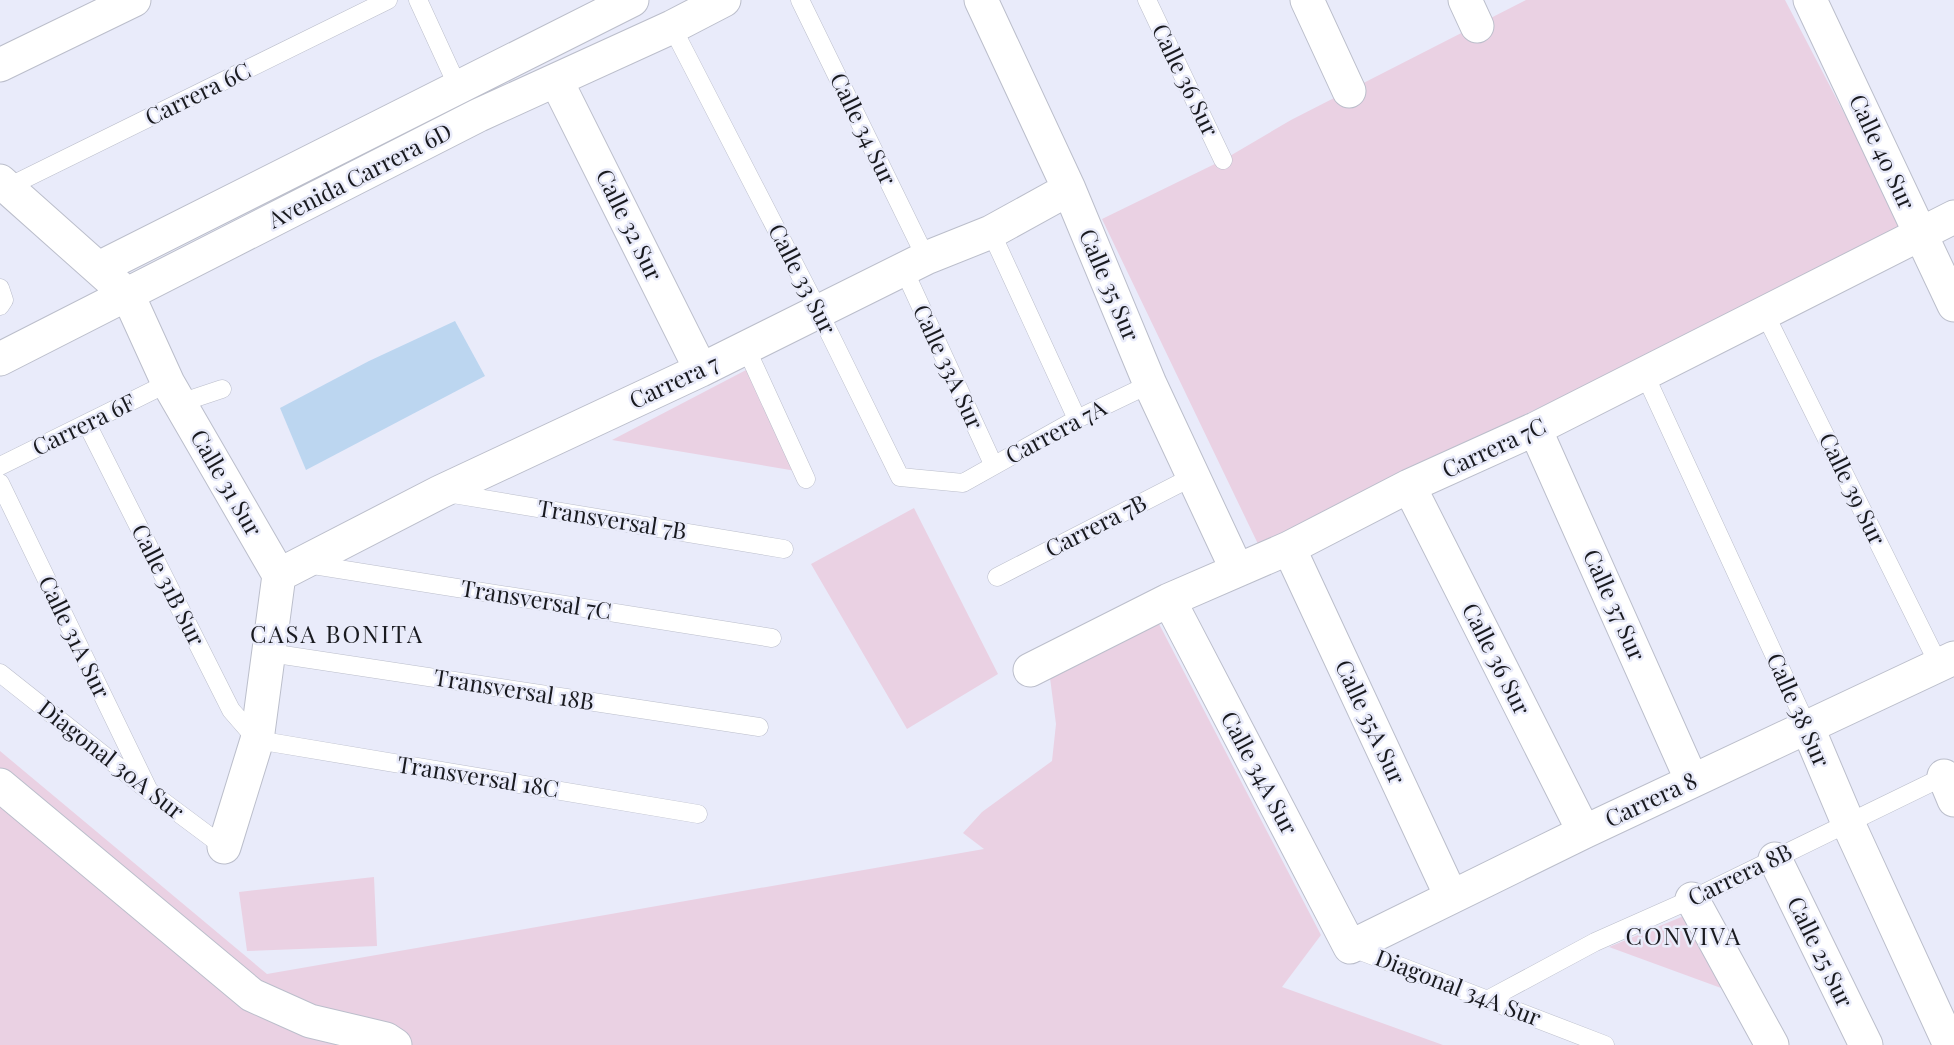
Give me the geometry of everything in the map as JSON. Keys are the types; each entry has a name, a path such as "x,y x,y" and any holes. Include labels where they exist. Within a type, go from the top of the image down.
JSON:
{"street":[{"path":"0,65 134,0"},
{"name":"Avenida Carrera 6D","path":"99,268 632,0"},
{"name":"Avenida Carrera 6D","path":"0,359 479,114 672,27 724,0"},
{"name":"Calle 35 Sur","path":"981,0 1069,189 1150,384 1237,570"},
{"path":"1307,0 1349,91"},
{"name":"Calle 40 Sur","path":"1810,0 1954,305"},
{"name":"Calle 32 Sur","path":"556,80 701,370"},
{"name":"Calle 31 Sur","path":"4,184 128,295 174,393 289,569"},
{"name":"Carrera 7","path":"289,569 440,492 701,370 915,264 991,232 1069,189"},
{"name":"Carrera 7C","path":"1030,670 1169,600 1289,548 1409,486 1535,429 1954,217"},
{"name":"Calle 37 Sur","path":"1535,429 1692,781"},
{"name":"Calle 36 Sur","path":"1409,486 1584,832"},
{"name":"Calle 35A Sur","path":"1289,548 1451,896"},
{"path":"224,847 257,740 270,653 289,569"},
{"name":"Calle 34A Sur","path":"1169,600 1350,947"},
{"name":"Carrera 8","path":"1350,947 1584,832 1947,662"},
{"name":"Calle 38 Sur","path":"1807,726 1848,823 1950,1045"},
{"path":"0,785 252,995 310,1021 386,1039 395,1045"},
{"name":"Calle 25 Sur","path":"1775,859 1866,1045"},
{"path":"1692,899 1772,1045"}],"lane":[{"name":"Carrera 6C","path":"4,184 388,0"},
{"path":"418,0 458,87"},
{"name":"Calle 34 Sur","path":"800,0 915,264"},
{"name":"Calle 36 Sur","path":"1147,0 1223,160"},
{"name":"Calle 33 Sur","path":"672,27 819,312 900,477 963,483"},
{"path":"991,232 1077,419"},
{"name":"Calle 33A Sur","path":"915,264 993,464"},
{"path":"0,288 4,300 0,306"},
{"name":"Calle 39 Sur","path":"1764,312 1947,662"},
{"path":"746,348 806,479"},
{"name":"Calle 38 Sur","path":"1645,375 1807,726"},
{"name":"Carrera 7A","path":"963,483 1077,419 1150,384"},
{"name":"Carrera 6F","path":"0,466 87,424 174,393 222,390"},
{"name":"Calle 31B Sur","path":"87,424 231,710 257,740"},
{"name":"Carrera 7B","path":"997,577 1194,476"},
{"name":"Calle 31A Sur","path":"0,483 149,791"},
{"name":"Transversal 7B","path":"440,492 784,549"},
{"name":"Transversal 7C","path":"289,569 772,638"},
{"name":"Transversal 18B","path":"270,653 759,727"},
{"name":"Diagonal 30A Sur","path":"0,673 224,847"},
{"name":"Transversal 18C","path":"257,740 698,814"},
{"name":"Carrera 8B","path":"1489,999 1595,942 1692,899 1848,823 1951,783"},
{"name":"Diagonal 34A Sur","path":"1350,947 1605,1045"}],"shaded area":[{"path":"1526,0 1785,0 1905,230 1258,544 1102,219 1223,160 1291,120"},
{"path":"748,369 796,471 612,440"},
{"path":"914,508 998,674 907,729 811,564"},
{"path":"1158,622 1321,935 1282,987 1443,1045 0,1045 0,751 267,974 984,849 963,833 982,812 1052,761 1056,724 1049,670"},
{"path":"374,877 377,946 247,951 239,892"},
{"path":"1691,913 1732,992 1609,947"}],"building":[{"path":"455,321 485,376 306,470 280,408 369,361"}],"district":[{"name":"CASA BONITA","path":"337,635"},
{"name":"CONVIVA","path":"1684,937"}]}
